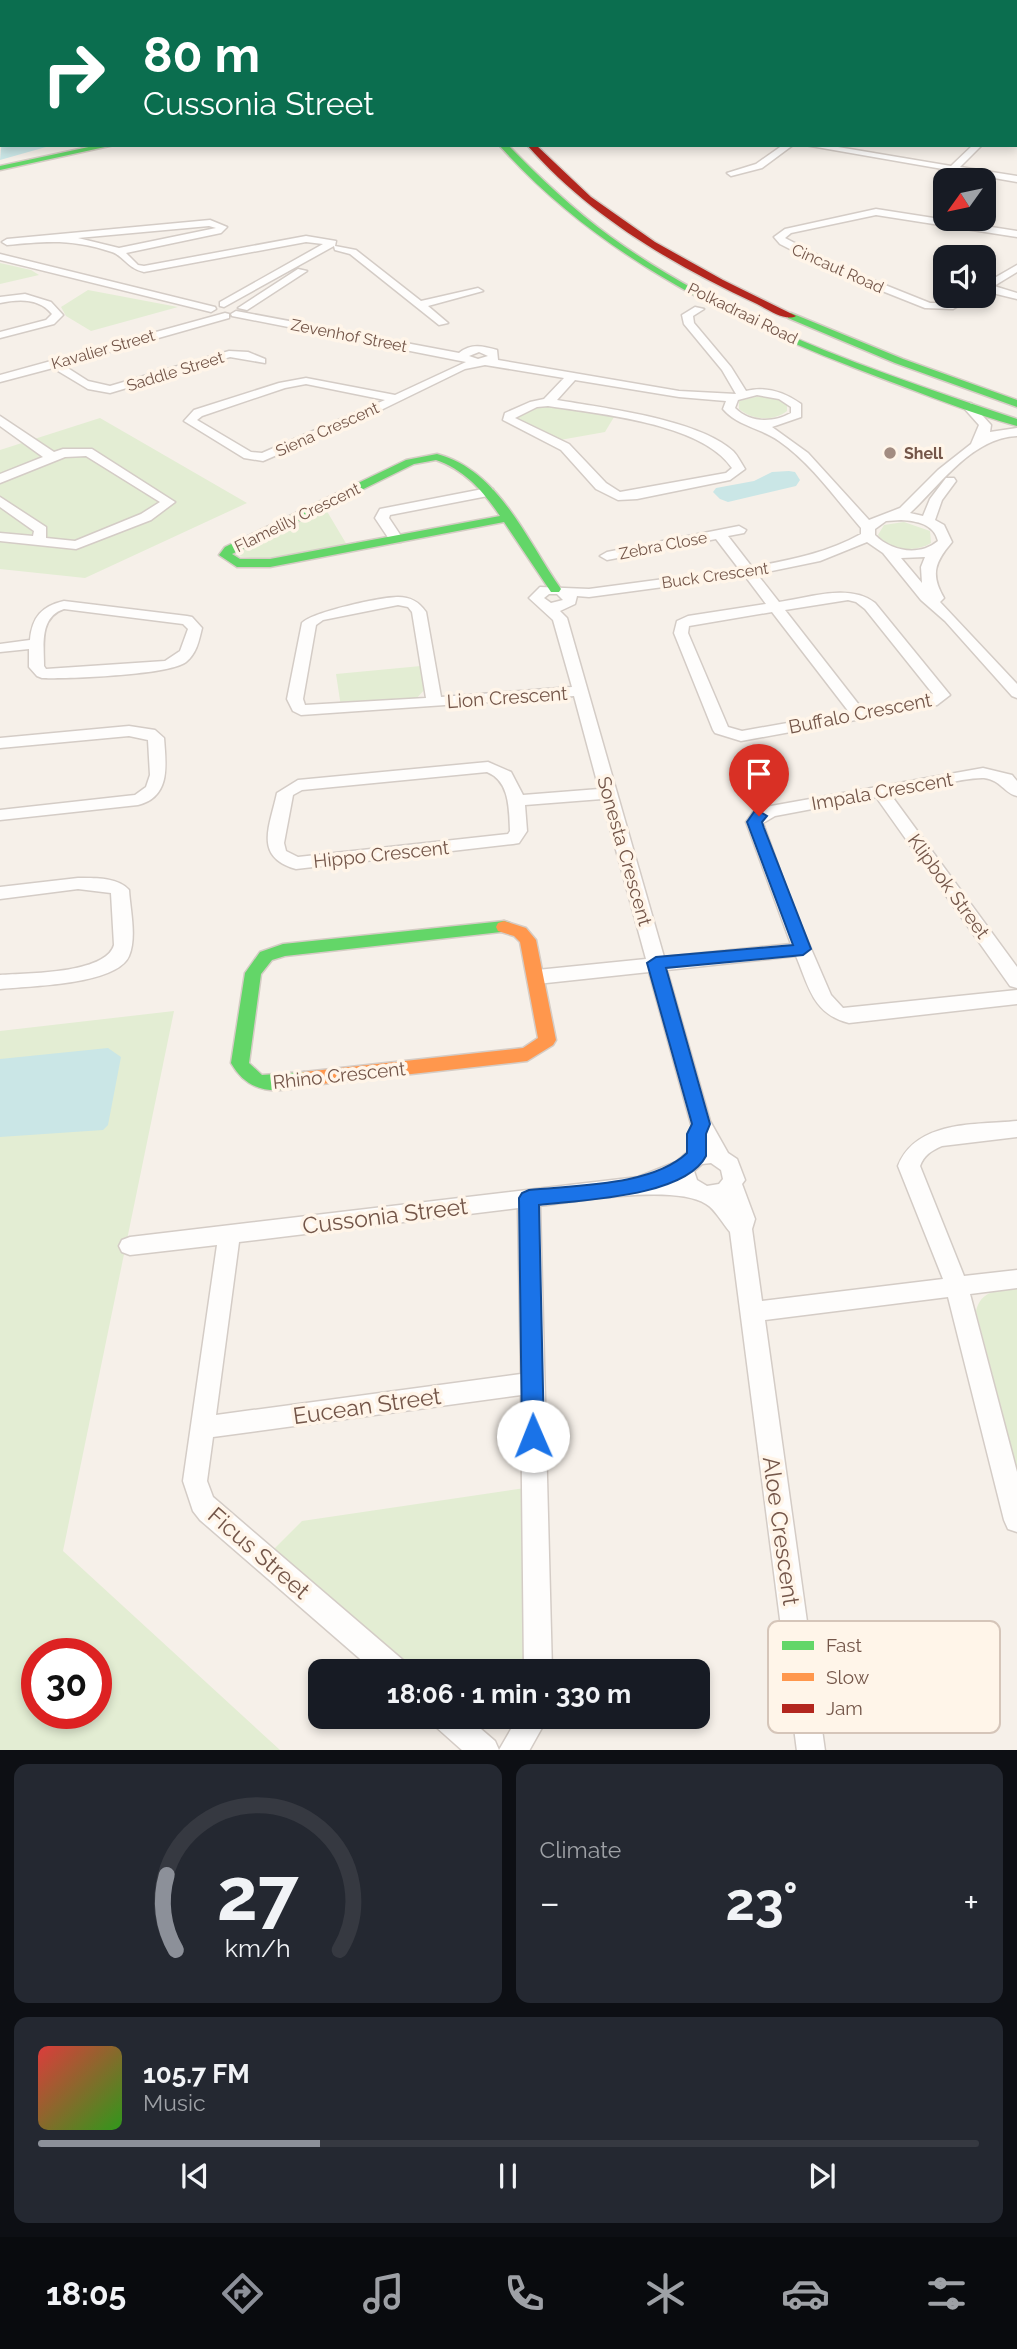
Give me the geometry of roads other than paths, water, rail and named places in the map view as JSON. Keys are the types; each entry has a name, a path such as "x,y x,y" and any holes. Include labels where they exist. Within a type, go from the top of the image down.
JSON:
{"main road":[{"path":"0,168 100,147"},
{"name":"Polkadraai Road","path":"505,147 530,176 563,206 622,247 686,286 798,340 1017,423"},
{"name":"Polkadraai Road","path":"533,147 583,198 678,259 788,315 917,369 1017,404"},
{"path":"917,369 1017,398"},
{"name":"Flamelily Crescent","path":"443,459 475,475 510,525 396,539 270,563 237,563 225,555 229,550 417,460 443,459"},
{"name":"Sonesta Crescent","path":"510,525 556,598"},
{"name":"Rhino Crescent","path":"504,927 525,935 537,977 547,1040 527,1054 267,1083 251,1080 240,1063 253,973 266,956 283,950 504,927"}],"street":[{"path":"731,173 759,166 786,147"},
{"path":"821,147 947,168"},
{"path":"954,168 976,147"},
{"path":"996,176 1017,179"},
{"name":"Cincaut Road","path":"933,304 918,303 841,271 783,242 779,237 788,231 876,212 1017,234"},
{"path":"7,242 210,223 222,228 118,251 61,237"},
{"path":"118,251 135,267 144,268 306,239 353,252 443,323"},
{"path":"0,257 225,311 265,296 335,246"},
{"path":"225,311 335,246"},
{"path":"996,281 1017,268"},
{"path":"421,304 478,291"},
{"path":"996,291 1017,296"},
{"path":"265,296 261,305 275,316"},
{"path":"0,300 19,298 49,303 58,315 50,322 0,335"},
{"path":"699,309 687,316 688,324 727,369 765,393 782,396 797,405 796,414 786,420 752,421"},
{"name":"Zevenhof Street","path":"225,311 275,316 441,348 464,358"},
{"name":"Zevenhof Street","path":"225,311 464,358 487,349 487,360 679,394 735,401"},
{"name":"Kavalier Street","path":"0,379 225,311"},
{"name":"Saddle Street","path":"53,362 91,387 109,390 229,354 248,355 261,362"},
{"name":"Siena Crescent","path":"395,398 317,382 293,382 198,413 190,421 248,455 263,457 395,398 464,358 487,360"},
{"path":"727,369 735,401 752,421 778,435 804,456 926,597 950,618 1017,693"},
{"path":"548,401 685,431 725,451 739,469 730,476 649,493 626,496 611,494 565,447 509,420 509,416 526,407 548,401 574,375"},
{"path":"735,401 765,393"},
{"path":"839,550 868,531 873,522 896,516 915,503 943,472 959,463 975,445 985,430 985,425 967,405"},
{"path":"786,420 793,438 847,493 864,505 896,516 928,521 945,535 945,542 927,563 928,582 950,618"},
{"path":"2,422 52,457"},
{"path":"975,445 998,433 1017,432"},
{"path":"0,480 52,457 78,451 88,452 169,502 146,517 76,545 0,537"},
{"path":"928,521 936,499 954,476 959,463"},
{"name":"Flamelily Crescent","path":"396,539 382,518 385,512 488,492"},
{"path":"0,500 41,530 38,542"},
{"name":"Zebra Close","path":"607,556 739,530"},
{"name":"Zebra Close","path":"719,534 859,715"},
{"path":"839,550 884,549 921,554 938,549"},
{"name":"Buck Crescent","path":"556,598 747,570 794,562 839,550"},
{"name":"Buffalo Crescent","path":"848,596 860,598 870,606 942,695 932,702 733,736 717,726 680,627 693,619 775,607 848,596"},
{"name":"Sonesta Crescent","path":"556,598 701,1124 719,1157"},
{"name":"Lion Crescent","path":"434,702 419,612 413,604 398,601 318,617 309,623 295,699 302,711 313,713 581,691"},
{"path":"64,605 181,618 191,622 195,628 186,656 166,665 46,674 36,667 38,644 42,614 64,605"},
{"path":"0,648 38,644"},
{"path":"0,743 129,731 149,733 156,738 157,784 150,795 138,800 0,815"},
{"name":"Hippo Crescent","path":"488,767 502,769 509,776 516,801 519,831 517,836 508,841 296,863 278,854 275,843 285,793 298,785 488,767"},
{"name":"Impala Crescent","path":"1017,791 1006,779 983,773 771,811 755,819 769,866 828,1007 842,1015 1017,997"},
{"name":"Klipbok Street","path":"881,792 1017,981"},
{"path":"516,801 609,793"},
{"path":"0,893 91,884 113,886 120,890 122,899 123,945 120,956 102,970 0,982"},
{"path":"537,977 803,949"},
{"name":"Sonesta Crescent","path":"690,1162 701,1124"},
{"path":"1017,1129 925,1142 918,1146 909,1159 910,1173 957,1286 1017,1520"},
{"path":"702,1193 726,1191 732,1185 733,1170 719,1157 690,1162 685,1180 741,1229"},
{"name":"Cussonia Street","path":"640,1185 690,1162"},
{"name":"Cussonia Street","path":"130,1246 640,1185 702,1193"},
{"name":"Aloe Crescent","path":"732,1185 744,1219 741,1229 750,1312 793,1621"},
{"path":"529,1198 538,1659"},
{"name":"Ficus Street","path":"229,1235 195,1481 202,1503 380,1659"},
{"path":"750,1312 1017,1279"},
{"name":"Eucean Street","path":"201,1428 532,1383"},
{"path":"460,1729 484,1750"},
{"path":"513,1750 526,1729"}],"water":[{"path":"1,147 46,147 0,160"},
{"path":"772,472 795,472 800,480 796,486 728,502 713,492 716,488 754,481"},
{"path":"108,1048 121,1057 108,1125 103,1130 0,1137 0,1059"}],"place":[{"name":"Shell","path":"890,453"}]}
